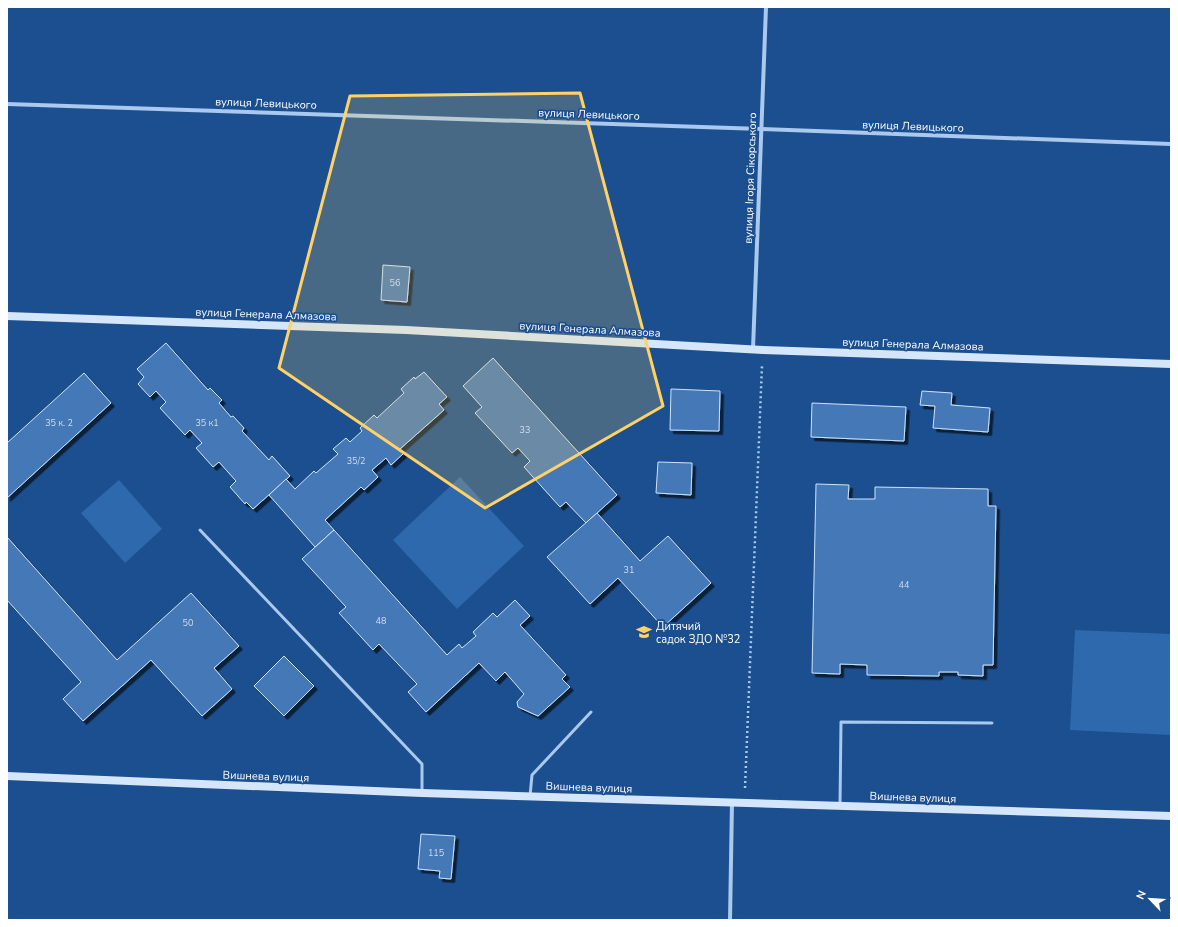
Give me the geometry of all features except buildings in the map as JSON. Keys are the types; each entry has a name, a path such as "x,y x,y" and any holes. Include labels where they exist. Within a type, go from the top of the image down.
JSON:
{"street":[{"name":"вулиця Ігоря Сікорського","path":"753,349 766,7"},
{"name":"вулиця Левицького","path":"7,104 1171,144"},
{"name":"вулиця Генерала Алмазова","path":"7,316 406,330 763,350 1171,364"},
{"name":"Вишнева вулиця","path":"7,776 422,793 1171,816"},
{"path":"730,920 732,802"}],"lane":[{"path":"200,530 422,764 422,793"},
{"path":"530,796 532,775 591,712"},
{"path":"840,805 841,722 992,723"}],"path":[{"path":"745,802 763,350"}],"highlighted area":[{"path":"580,93 663,406 485,508 279,368 350,96"}],"shaded area":[{"path":"460,477 524,546 457,609 393,540"},
{"path":"119,480 162,529 125,563 81,513"},
{"path":"1075,630 1171,634 1171,735 1070,730"}],"place":[{"name":"Дитячий садок ЗДО №32","path":"644,632"}]}
